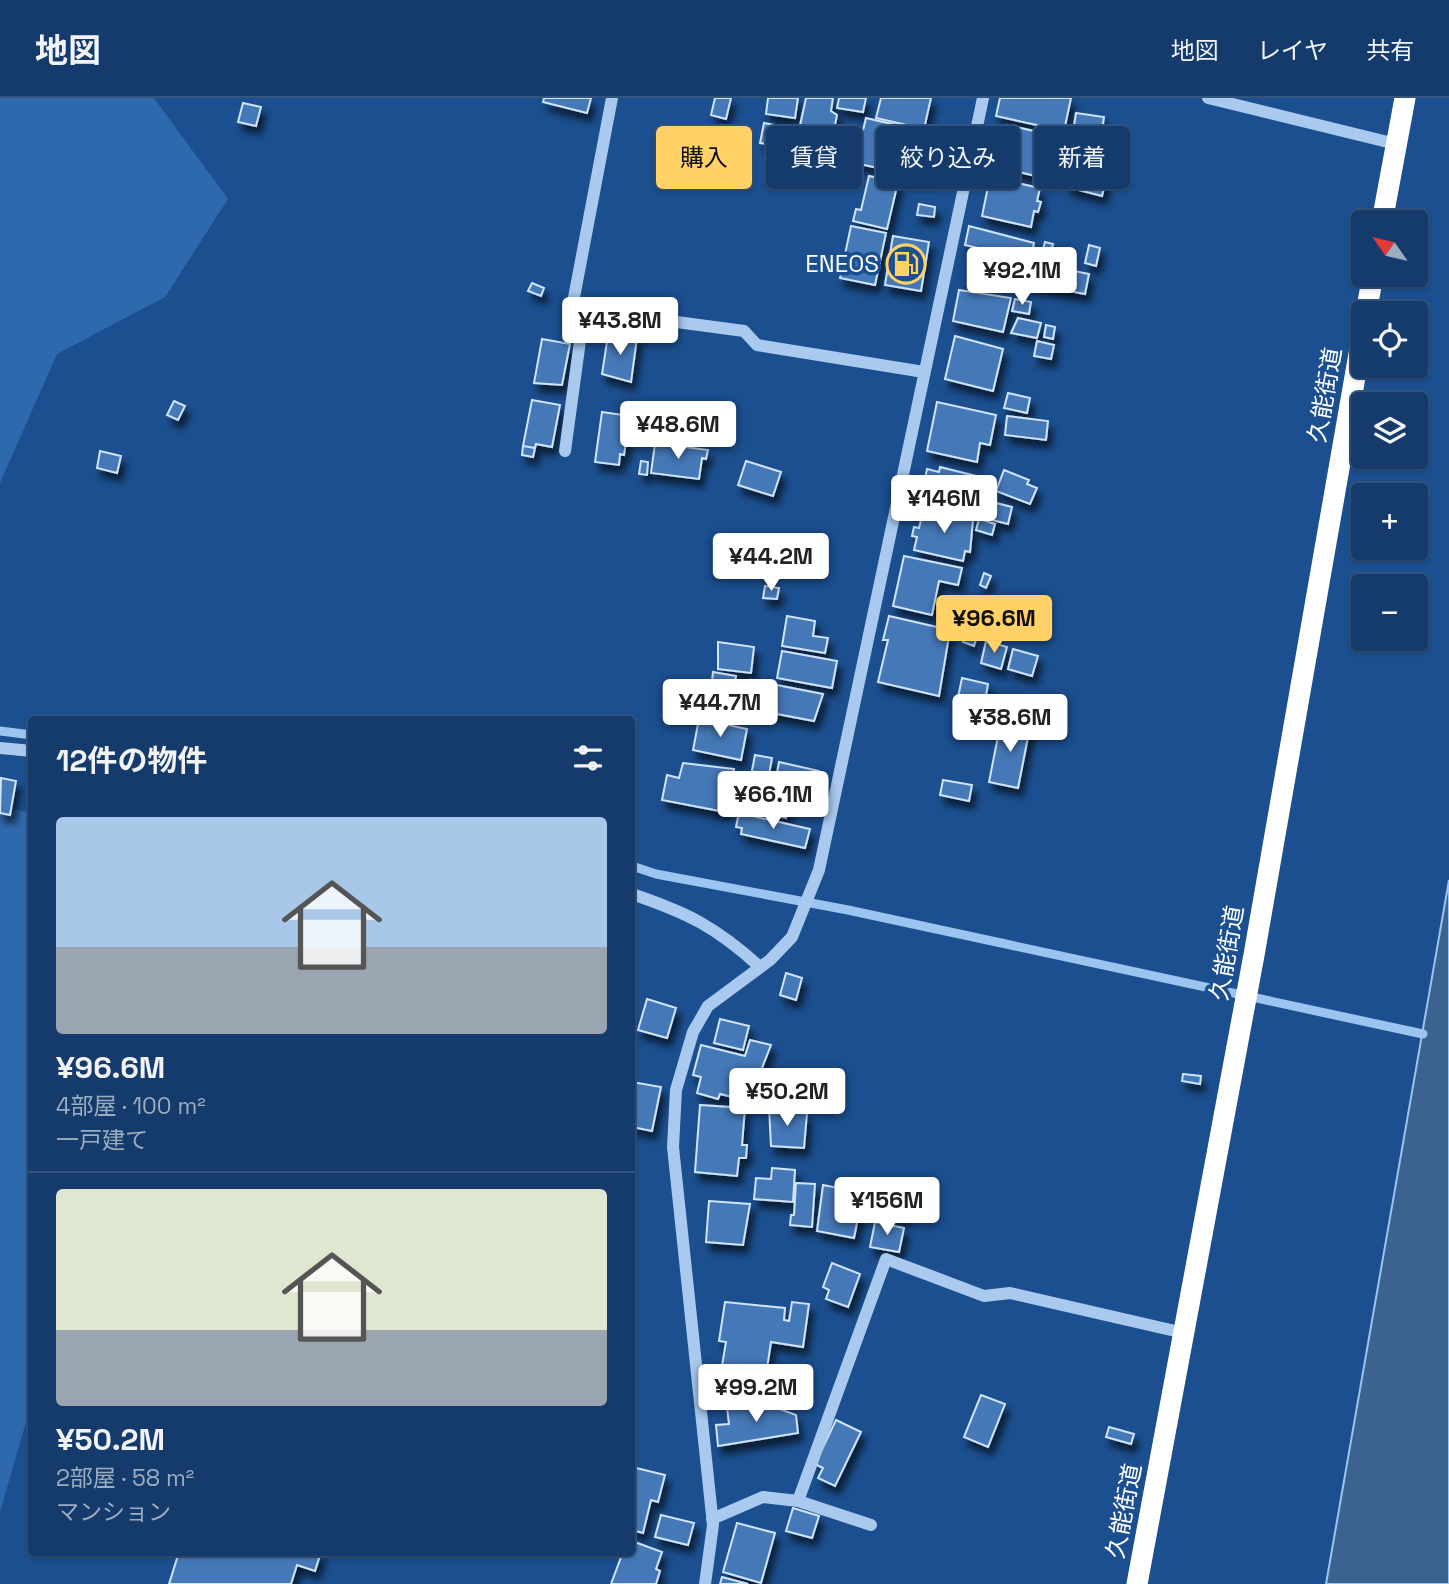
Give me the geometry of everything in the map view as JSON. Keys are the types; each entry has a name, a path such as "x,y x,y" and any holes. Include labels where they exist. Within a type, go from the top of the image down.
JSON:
{"highway":[{"path":"1384,210 1405,98"},
{"name":"久能街道","path":"1137,1584 1254,955 1355,378"}],"street":[{"path":"565,451 582,326 572,308 612,98"},
{"path":"705,1584 712,1519 673,1147 676,1090 693,1032 708,1006 760,967 792,937 819,870 983,98"},
{"path":"1209,98 1396,144"},
{"path":"572,308 744,331 757,345 924,372"},
{"path":"0,748 28,751"},
{"path":"635,895 690,915 724,935 760,967"},
{"path":"798,1501 886,1259 984,1296 1010,1293 1184,1333"},
{"path":"712,1519 763,1497 798,1501 872,1525"}],"shaded area":[{"path":"0,98 154,98 228,199 165,297 57,354 0,483"},
{"path":"0,806 28,812 28,1415 0,1512"},
{"path":"1449,880 1449,1584 1326,1584"}],"building":[{"path":"544,98 591,98 587,113 543,102"},
{"path":"715,98 731,98 726,119 711,115"},
{"path":"768,98 798,98 795,118 766,114"},
{"path":"806,98 833,98 831,111 837,115 835,126 800,126"},
{"path":"839,98 866,98 863,112 837,108"},
{"path":"881,98 931,98 925,126 911,126 876,118"},
{"path":"1000,98 1071,98 1065,126 1041,126 996,116"},
{"path":"243,103 261,107 256,126 238,122"},
{"path":"1076,113 1104,117 1103,126 1074,126"},
{"path":"866,118 900,126 876,126 876,168 862,165 862,134"},
{"path":"764,123 779,126 766,126 766,144 760,143"},
{"path":"1020,128 1034,131 1034,176 1020,172"},
{"path":"869,176 876,177 876,189 896,189 887,229 853,221 856,209 861,210"},
{"path":"1020,184 1040,189 1037,201 1041,202 1038,212 1034,211 1031,227 982,216 988,189 1020,189"},
{"path":"1075,189 1104,189 1102,196"},
{"path":"919,204 935,207 934,217 917,215"},
{"path":"851,226 886,233 875,285 840,278"},
{"path":"969,226 1034,243 1030,260 965,245"},
{"path":"893,236 929,242 921,291 885,285"},
{"path":"1045,242 1053,244 1049,259 1041,256"},
{"path":"1089,245 1100,248 1096,266 1085,263"},
{"path":"1035,263 1089,274 1085,294 1032,284"},
{"path":"532,283 544,288 541,296 528,291"},
{"path":"959,290 1011,298 1003,332 953,321"},
{"path":"1015,299 1031,302 1029,314 1012,311"},
{"path":"1018,318 1041,323 1037,338 1011,333"},
{"path":"624,323 638,325 637,334 623,332"},
{"path":"1046,325 1055,327 1053,339 1044,337"},
{"path":"608,335 637,338 631,382 602,374"},
{"path":"955,336 1003,349 993,391 945,379"},
{"path":"542,339 570,344 562,385 534,383"},
{"path":"1037,341 1054,345 1051,359 1034,356"},
{"path":"1008,393 1030,398 1027,413 1004,408"},
{"path":"532,400 560,405 552,447 536,444 535,448 523,446"},
{"path":"174,401 185,406 178,420 167,415"},
{"path":"937,402 996,415 990,445 980,443 977,462 927,451"},
{"path":"602,412 630,416 624,455 620,454 619,465 595,462"},
{"path":"1007,416 1048,421 1046,440 1005,435"},
{"path":"655,443 708,450 706,459 702,458 699,479 651,473"},
{"path":"523,446 535,448 533,457 522,455"},
{"path":"100,451 121,456 117,473 97,468"},
{"path":"641,461 648,462 647,475 639,474"},
{"path":"746,461 781,472 773,496 738,485"},
{"path":"940,467 984,478 977,507 922,494 927,469 939,472"},
{"path":"1004,470 1029,480 1027,484 1037,488 1030,504 996,491"},
{"path":"992,502 1012,507 1008,524 988,519"},
{"path":"924,508 973,520 970,552 965,551 963,561 914,550 917,537 912,536 914,527 919,528"},
{"path":"979,519 995,524 992,535 976,530"},
{"path":"904,556 962,568 958,585 939,581 932,615 893,606"},
{"path":"984,573 991,576 986,588 980,585"},
{"path":"765,586 779,588 777,599 763,598"},
{"path":"953,598 996,612 989,636 946,622"},
{"path":"787,616 815,621 813,636 828,638 825,653 782,646"},
{"path":"889,616 950,630 939,696 878,682 888,640 883,640"},
{"path":"965,635 976,639 974,646 963,642"},
{"path":"986,641 1007,647 1001,669 981,663"},
{"path":"718,642 754,647 751,673 718,669"},
{"path":"1013,649 1038,656 1032,676 1008,669"},
{"path":"782,651 837,661 832,688 777,678"},
{"path":"713,672 736,676 733,693 711,689"},
{"path":"962,678 988,684 984,707 957,702"},
{"path":"751,680 823,694 814,721 745,708"},
{"path":"956,706 973,710 971,722 954,719"},
{"path":"985,713 991,714 988,730 982,728"},
{"path":"699,719 747,729 741,760 693,750"},
{"path":"1001,721 1030,727 1018,788 989,782"},
{"path":"755,755 772,758 765,798 789,803 786,818 745,807"},
{"path":"779,762 819,771 812,803 773,794"},
{"path":"683,763 734,769 733,775 737,776 732,804 727,803 725,812 662,800 667,775 679,778"},
{"path":"1,778 16,781 10,815 0,813"},
{"path":"943,780 972,785 969,801 940,795"},
{"path":"739,813 810,829 805,848 741,834 742,828 736,827"},
{"path":"786,973 802,978 796,1000 780,995"},
{"path":"647,999 676,1008 667,1038 638,1030"},
{"path":"720,1019 749,1026 743,1050 714,1043"},
{"path":"750,1040 771,1045 749,1101 720,1094 718,1099 697,1093 701,1077 693,1075 701,1045 745,1056"},
{"path":"1183,1074 1201,1076 1200,1084 1182,1081"},
{"path":"635,1083 661,1087 652,1131 635,1128"},
{"path":"700,1105 745,1108 742,1145 747,1145 746,1158 739,1158 737,1176 695,1172"},
{"path":"769,1107 798,1109 798,1113 807,1113 804,1148 771,1146"},
{"path":"772,1168 795,1170 793,1202 754,1199 756,1178 771,1179"},
{"path":"796,1183 815,1184 812,1227 790,1225 791,1215 794,1215"},
{"path":"823,1185 863,1193 854,1238 817,1231"},
{"path":"874,1191 908,1204 904,1218 869,1205"},
{"path":"709,1201 750,1204 743,1245 706,1242"},
{"path":"875,1222 904,1228 899,1252 870,1247"},
{"path":"832,1263 860,1274 848,1307 826,1299 829,1290 823,1287"},
{"path":"725,1302 785,1308 784,1320 789,1321 792,1302 809,1304 803,1347 771,1342 766,1375 743,1372 741,1387 719,1384 726,1342 719,1341"},
{"path":"981,1395 1005,1404 988,1447 964,1437"},
{"path":"766,1404 796,1415 798,1433 718,1446 716,1425 729,1424 727,1408"},
{"path":"836,1420 861,1432 835,1486 818,1478 823,1468 815,1464"},
{"path":"1109,1427 1134,1434 1131,1444 1106,1437"},
{"path":"635,1468 665,1475 658,1502 651,1500 643,1533 635,1531"},
{"path":"793,1508 819,1516 812,1538 786,1531"},
{"path":"661,1515 694,1523 688,1545 655,1537"},
{"path":"737,1523 775,1533 761,1583 723,1572"},
{"path":"635,1542 662,1552 656,1569 660,1571 656,1584 611,1584 622,1556 635,1556"},
{"path":"178,1556 320,1556 315,1571 297,1565 291,1584 169,1584"},
{"path":"722,1577 748,1584 720,1584"}],"waterway":[{"path":"0,731 28,734"},
{"path":"635,867 656,874 848,910 1423,1034"}],"place":[{"name":"ENEOS","path":"906,264"}]}
